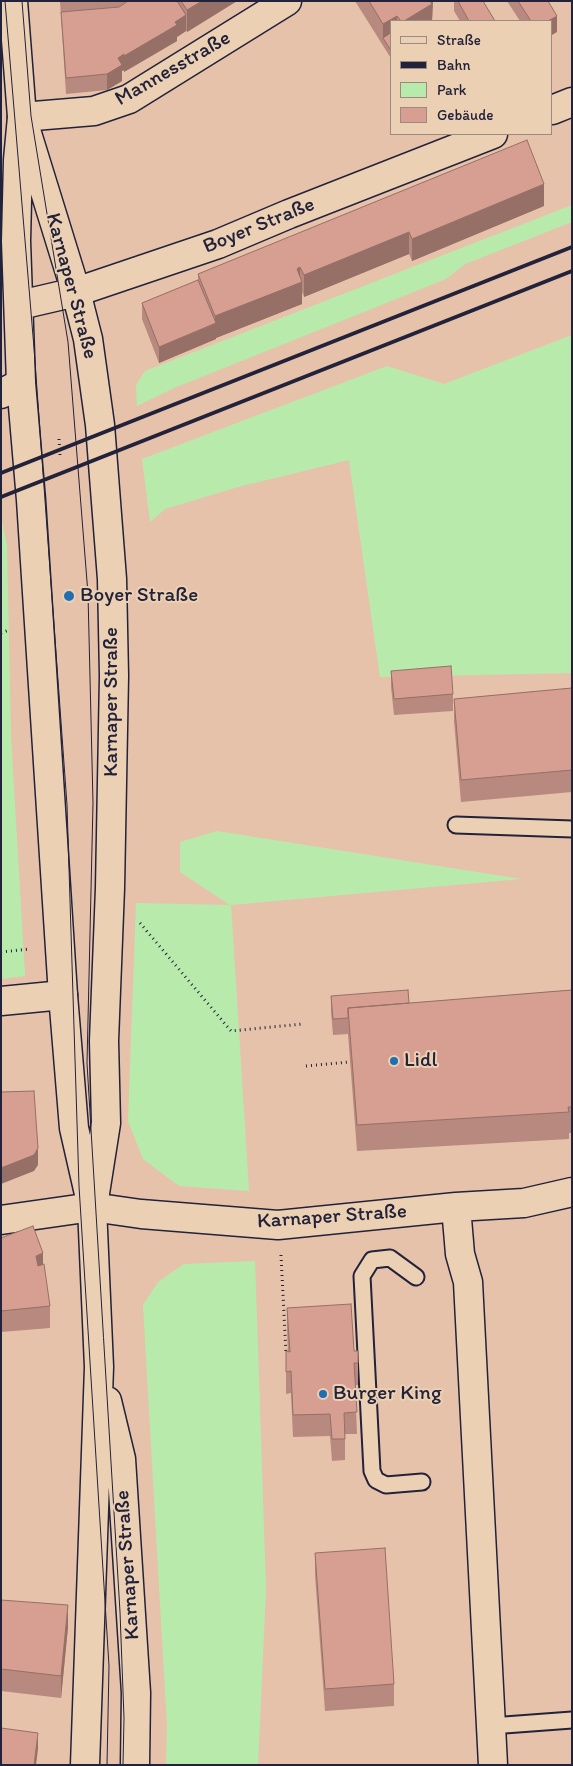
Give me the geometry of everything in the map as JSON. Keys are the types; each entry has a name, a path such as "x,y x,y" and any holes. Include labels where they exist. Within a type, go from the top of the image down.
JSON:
{"main road":[{"name":"Karnaper Straße","path":"13,1 22,117 18,160 16,242 20,305 11,389 31,500 63,995 74,1128 92,1207 99,1367 85,1765"},
{"name":"Mannesstraße","path":"22,117 94,111 129,100 287,1"},
{"path":"553,110 572,102"},
{"name":"Karnaper Straße","path":"22,117 76,292 88,338 100,425 112,578 114,676 110,888 104,1041 106,1122 92,1207"},
{"name":"Boyer Straße","path":"20,305 76,292 218,244 490,135"},
{"path":"1,1001 63,995"},
{"name":"Karnaper Straße","path":"92,1207 141,1214 278,1225 524,1202 572,1192"},
{"path":"1,1220 92,1207"},
{"path":"456,1207 460,1254 468,1282 493,1765"},
{"name":"Karnaper Straße","path":"99,1367 121,1459 136,1693 135,1765"}],"lane":[{"path":"456,825 572,829"},
{"path":"416,1277 390,1258 372,1260 362,1276 372,1471 376,1480 386,1485 422,1482"},
{"path":"491,1726 572,1720"}],"path":[{"path":"110,888 231,1030 302,1024"},
{"path":"306,1066 349,1062"},
{"path":"278,1225 286,1356"}],"green space":[{"path":"572,205 572,222 465,264 446,279 174,388 137,406 136,385 145,371"},
{"path":"572,335 572,673 380,677 349,460 238,487 165,509 150,522 142,459 387,366 444,384"},
{"path":"1,515 7,546 11,737 25,976 1,979"},
{"path":"217,831 521,879 231,905 249,1191 179,1186 143,1159 128,1121 136,903 230,905 180,872 180,842"},
{"path":"255,1261 266,1589 258,1765 166,1765 167,1726 143,1305 158,1282 184,1264"}],"building":[{"path":"128,1 177,1 186,15 175,22 177,25 118,58 122,65 107,74 66,78 61,12 119,7"},
{"path":"181,1 202,1 187,10"},
{"path":"369,1 430,1 432,4 406,20 400,20 397,16 383,24"},
{"path":"458,1 483,1 494,20 468,20"},
{"path":"518,1 548,1 557,16 550,20 530,20"},
{"path":"390,33 390,49 383,38"},
{"path":"527,140 544,184 412,239 409,232 304,275 300,267 297,269 302,282 215,316 198,274"},
{"path":"198,280 216,323 159,347 142,303"},
{"path":"451,666 453,694 394,699 391,671"},
{"path":"572,688 572,770 461,780 454,699"},
{"path":"408,990 409,1003 348,1008 348,1018 333,1019 331,996"},
{"path":"572,990 572,1107 568,1107 569,1112 357,1125 348,1008"},
{"path":"34,1091 38,1148 34,1155 1,1168 1,1092"},
{"path":"33,1226 43,1253 36,1256 38,1266 44,1264 50,1306 1,1311 1,1238"},
{"name":"Burger King","path":"351,1304 354,1351 358,1351 358,1363 354,1363 357,1412 344,1413 345,1439 332,1439 330,1414 293,1415 291,1371 286,1372 286,1351 290,1352 287,1308"},
{"path":"385,1548 394,1684 325,1689 315,1553"},
{"path":"1,1600 68,1605 61,1676 1,1669"},
{"path":"1,1728 38,1733 34,1765 1,1765"}],"tram line":[{"path":"5,1 34,348 67,805 79,1186 109,1666 107,1765"},
{"path":"22,1 31,116 68,342 88,594 93,803 87,1063 120,1612 124,1718 123,1765"}],"railway":[{"path":"1,473 572,247"},
{"path":"1,497 572,271"}],"place":[{"name":"Boyer Straße","path":"69,596"},
{"name":"Lidl","path":"394,1061"},
{"name":"Burger King","path":"323,1394"}]}
